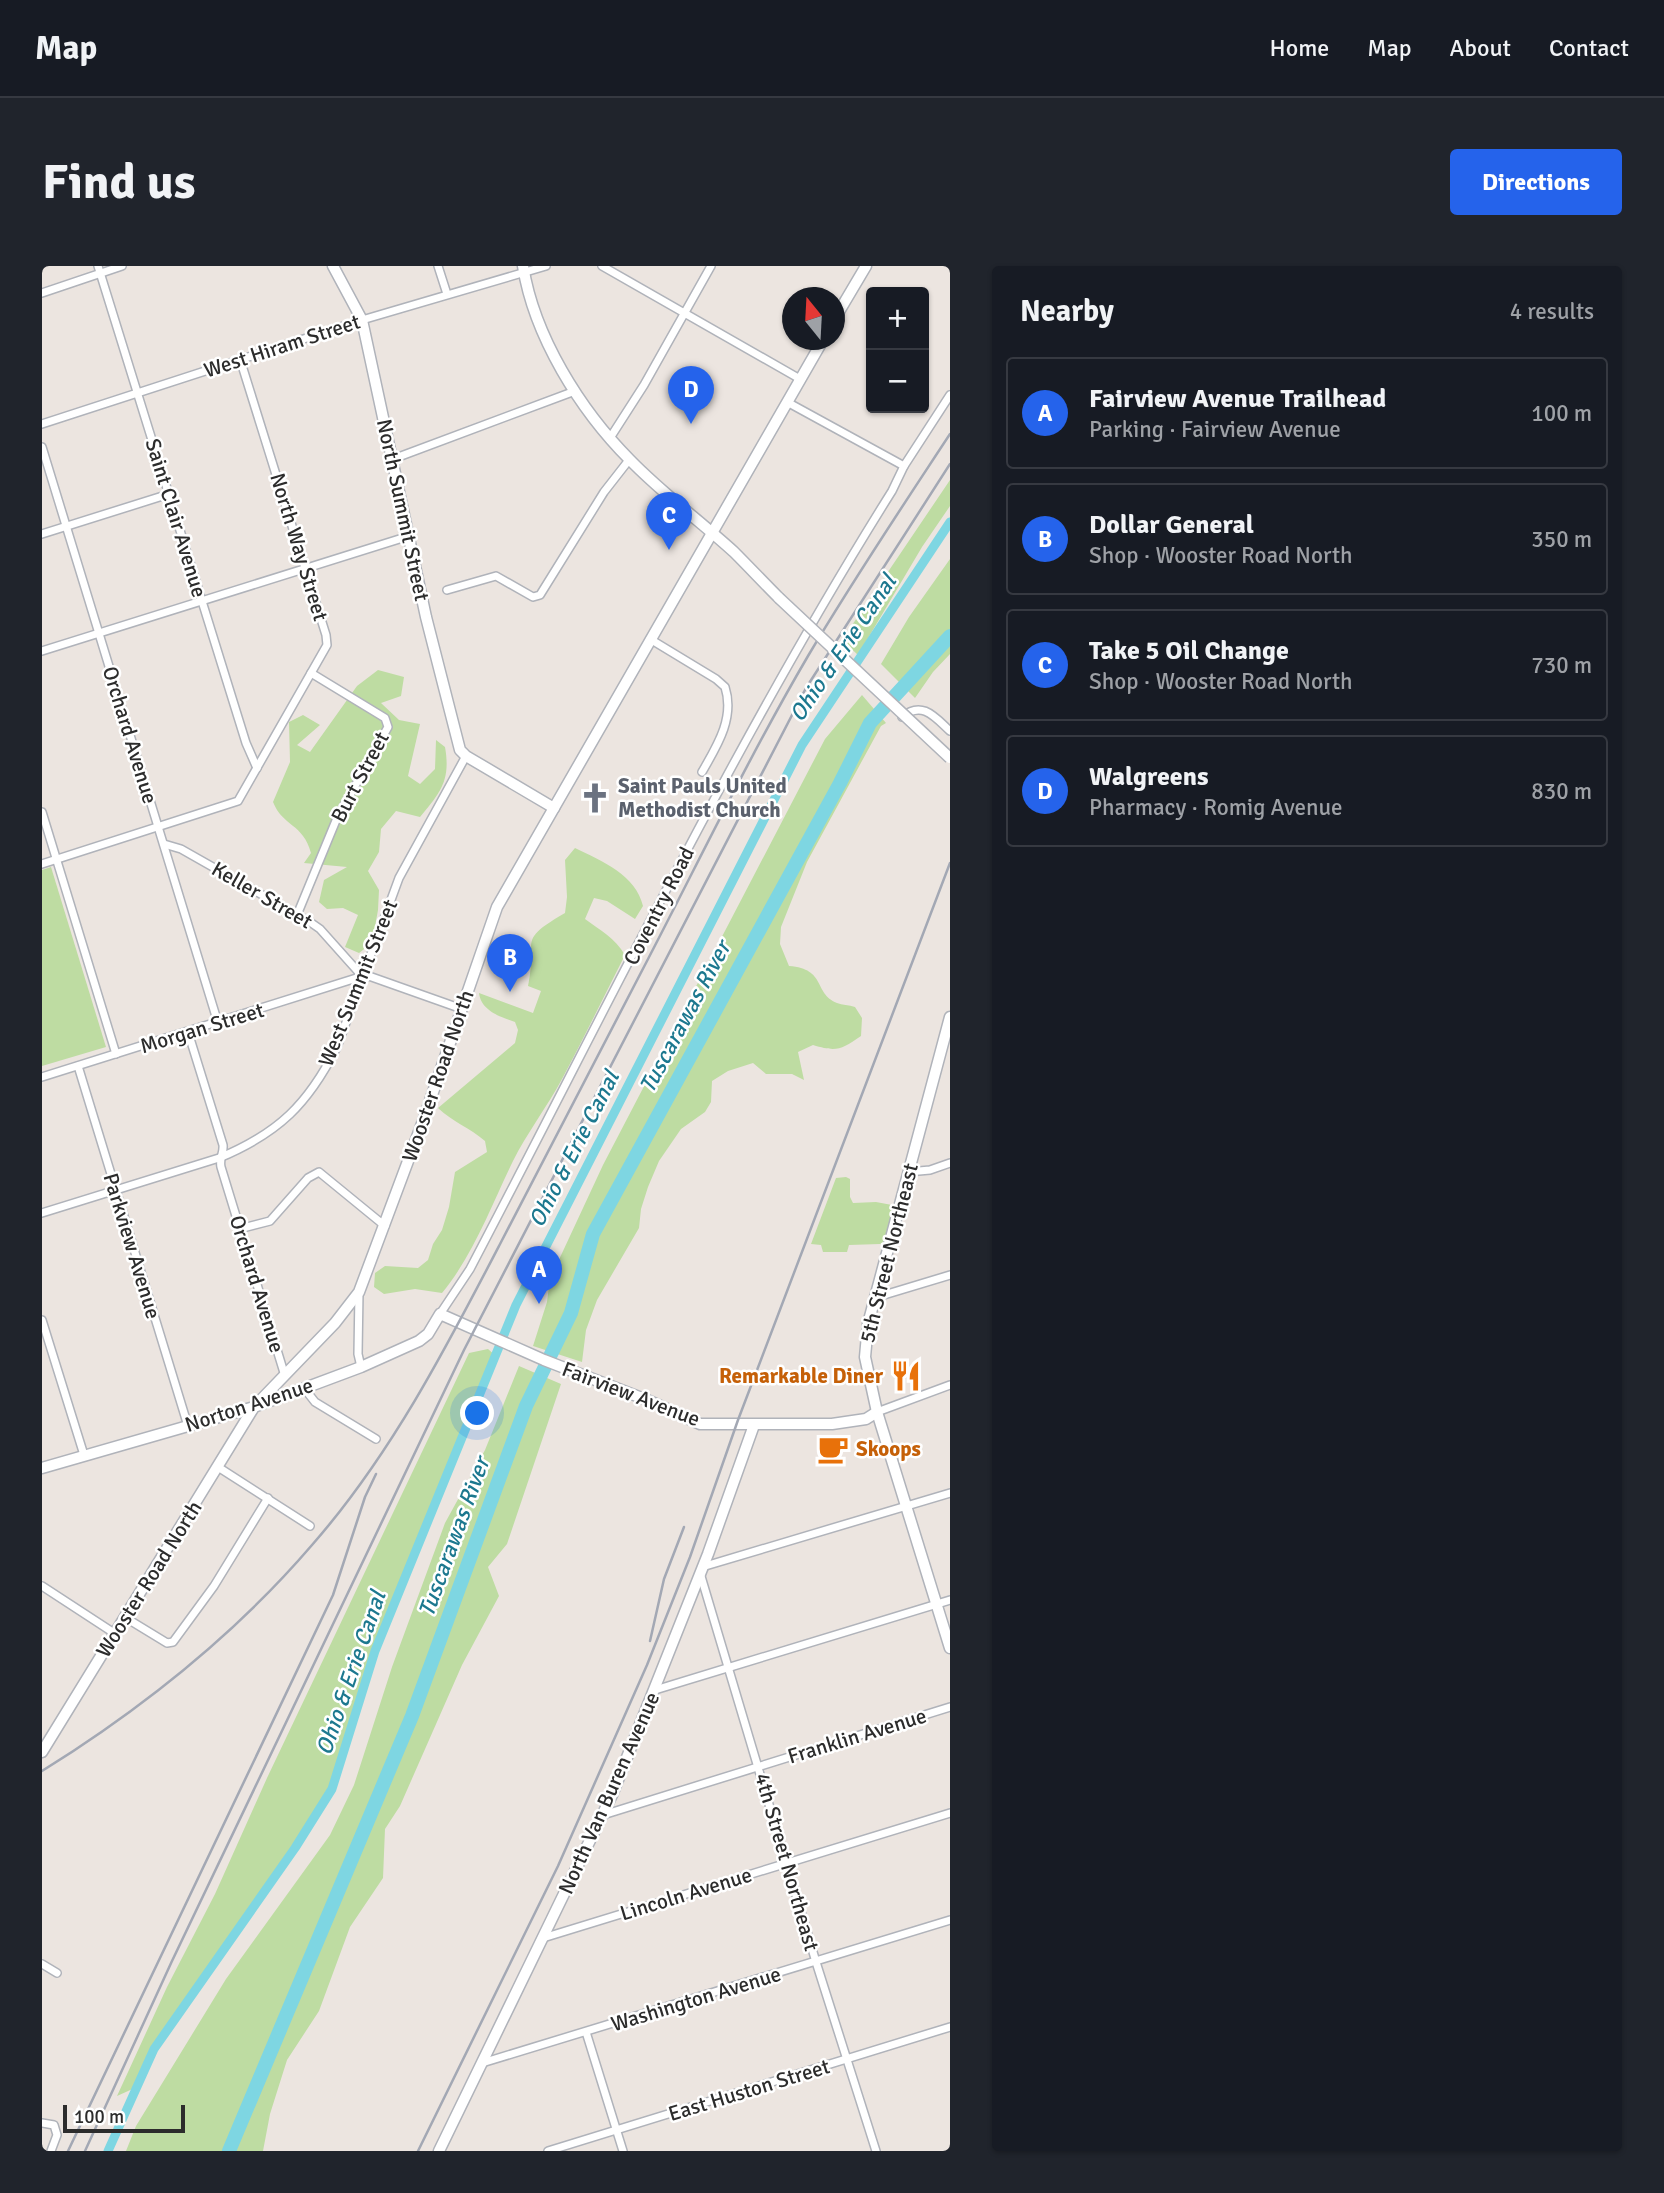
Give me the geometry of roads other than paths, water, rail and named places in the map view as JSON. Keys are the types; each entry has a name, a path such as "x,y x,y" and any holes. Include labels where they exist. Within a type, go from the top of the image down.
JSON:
{"main road":[{"name":"North Summit Street","path":"333,266 362,320 443,690 457,742 466,757"},
{"path":"845,303 866,266"},
{"path":"523,269 537,319 551,350 575,391 629,460 733,551 779,598 950,758"},
{"name":"Wooster Road North","path":"42,1752 254,1407 335,1323 359,1292 385,1226 497,907 817,350"},
{"path":"466,757 554,808"},
{"name":"5th Street Northeast","path":"950,1017 945,1050 874,1298 865,1357 877,1412 950,1648"},
{"name":"Fairview Avenue","path":"440,1314 701,1424 844,1423 866,1419 877,1412"},
{"name":"Norton Avenue","path":"42,1468 254,1407 361,1367 419,1341 428,1334 440,1314"},
{"name":"North Van Buren Avenue","path":"439,2151 603,1815 655,1690 754,1425"}],"street":[{"path":"42,293 99,270 122,266"},
{"path":"438,266 447,295"},
{"name":"West Hiram Street","path":"42,424 523,269 546,266"},
{"path":"602,266 800,379"},
{"path":"610,438 644,385 711,266"},
{"name":"Saint Clair Avenue","path":"99,270 246,743 257,768"},
{"name":"North Way Street","path":"42,864 238,801 327,640 240,359"},
{"path":"393,459 575,391"},
{"name":"Coventry Road","path":"440,1314 470,1269 793,653 892,491 904,466 950,395"},
{"path":"787,402 904,466"},
{"name":"Orchard Avenue","path":"42,447 218,1023"},
{"path":"447,590 496,576 533,597 540,595 604,492 629,460"},
{"path":"42,534 169,494"},
{"path":"42,650 409,536"},
{"path":"650,639 725,687 728,710 724,729 702,772"},
{"name":"Burt Street","path":"297,915 337,818 388,727 385,718 311,673"},
{"path":"901,718 915,709 922,709 934,716 950,732"},
{"name":"West Summit Street","path":"42,1213 219,1158 263,1138 297,1108 325,1072 337,1047 362,976 368,967 405,865 466,757"},
{"path":"42,812 116,1055"},
{"name":"Keller Street","path":"164,844 181,849 320,929 362,976"},
{"path":"362,976 373,977 462,1009"},
{"name":"Morgan Street","path":"42,1077 351,982 362,976"},
{"name":"Orchard Avenue","path":"188,1032 222,1145 223,1151 219,1158 239,1229 285,1376"},
{"name":"Parkview Avenue","path":"78,1066 188,1426"},
{"path":"908,1172 930,1170 950,1163"},
{"path":"239,1229 270,1221 308,1178 319,1172 385,1226"},
{"path":"874,1298 950,1275"},
{"path":"359,1292 358,1354 361,1367"},
{"path":"42,1320 84,1455"},
{"name":"Fairview Avenue","path":"877,1412 950,1385"},
{"path":"304,1388 316,1402 376,1439"},
{"path":"218,1467 310,1526"},
{"path":"701,1570 950,1493"},
{"path":"126,1618 167,1643 173,1642 214,1586 268,1498"},
{"name":"4th Street Northeast","path":"701,1570 816,1962 876,2151"},
{"path":"42,1586 114,1633"},
{"path":"655,1690 950,1600"},
{"name":"Franklin Avenue","path":"603,1815 950,1707"},
{"name":"Lincoln Avenue","path":"542,1938 950,1813"},
{"name":"Washington Avenue","path":"481,2063 950,1920"},
{"path":"42,1964 57,1973"},
{"name":"East Huston Street","path":"548,2151 950,2027"},
{"path":"586,2032 622,2151"},
{"path":"43,2121 54,2125 57,2135 51,2151"}],"waterway":[{"name":"Ohio & Erie Canal","path":"108,2151 154,2049 295,1848 332,1789 375,1651 516,1305 802,745 950,522"},
{"name":"Tuscarawas River","path":"229,2151 412,1716 526,1406 571,1313 593,1234 840,783 870,723 950,636"}],"railway":[{"path":"42,1771 116,1722 219,1640 312,1545 367,1475 458,1324 787,693 842,600 950,434"},
{"path":"85,2151 172,1961 464,1350 806,688 950,464"},
{"path":"418,2151 558,1866 647,1665 950,863"},
{"path":"68,2151 333,1595 365,1497 376,1474"},
{"path":"650,1641 664,1579 684,1527"}],"place":[{"name":"Walgreens","path":"691,424"},
{"name":"Take 5 Oil Change","path":"669,550"},
{"name":"Saint Pauls United Methodist Church","path":"595,798"},
{"name":"Dollar General","path":"510,992"},
{"name":"Fairview Avenue Trailhead","path":"539,1304"},
{"name":"Remarkable Diner","path":"906,1376"},
{"name":"Skoops","path":"833,1449"}]}
